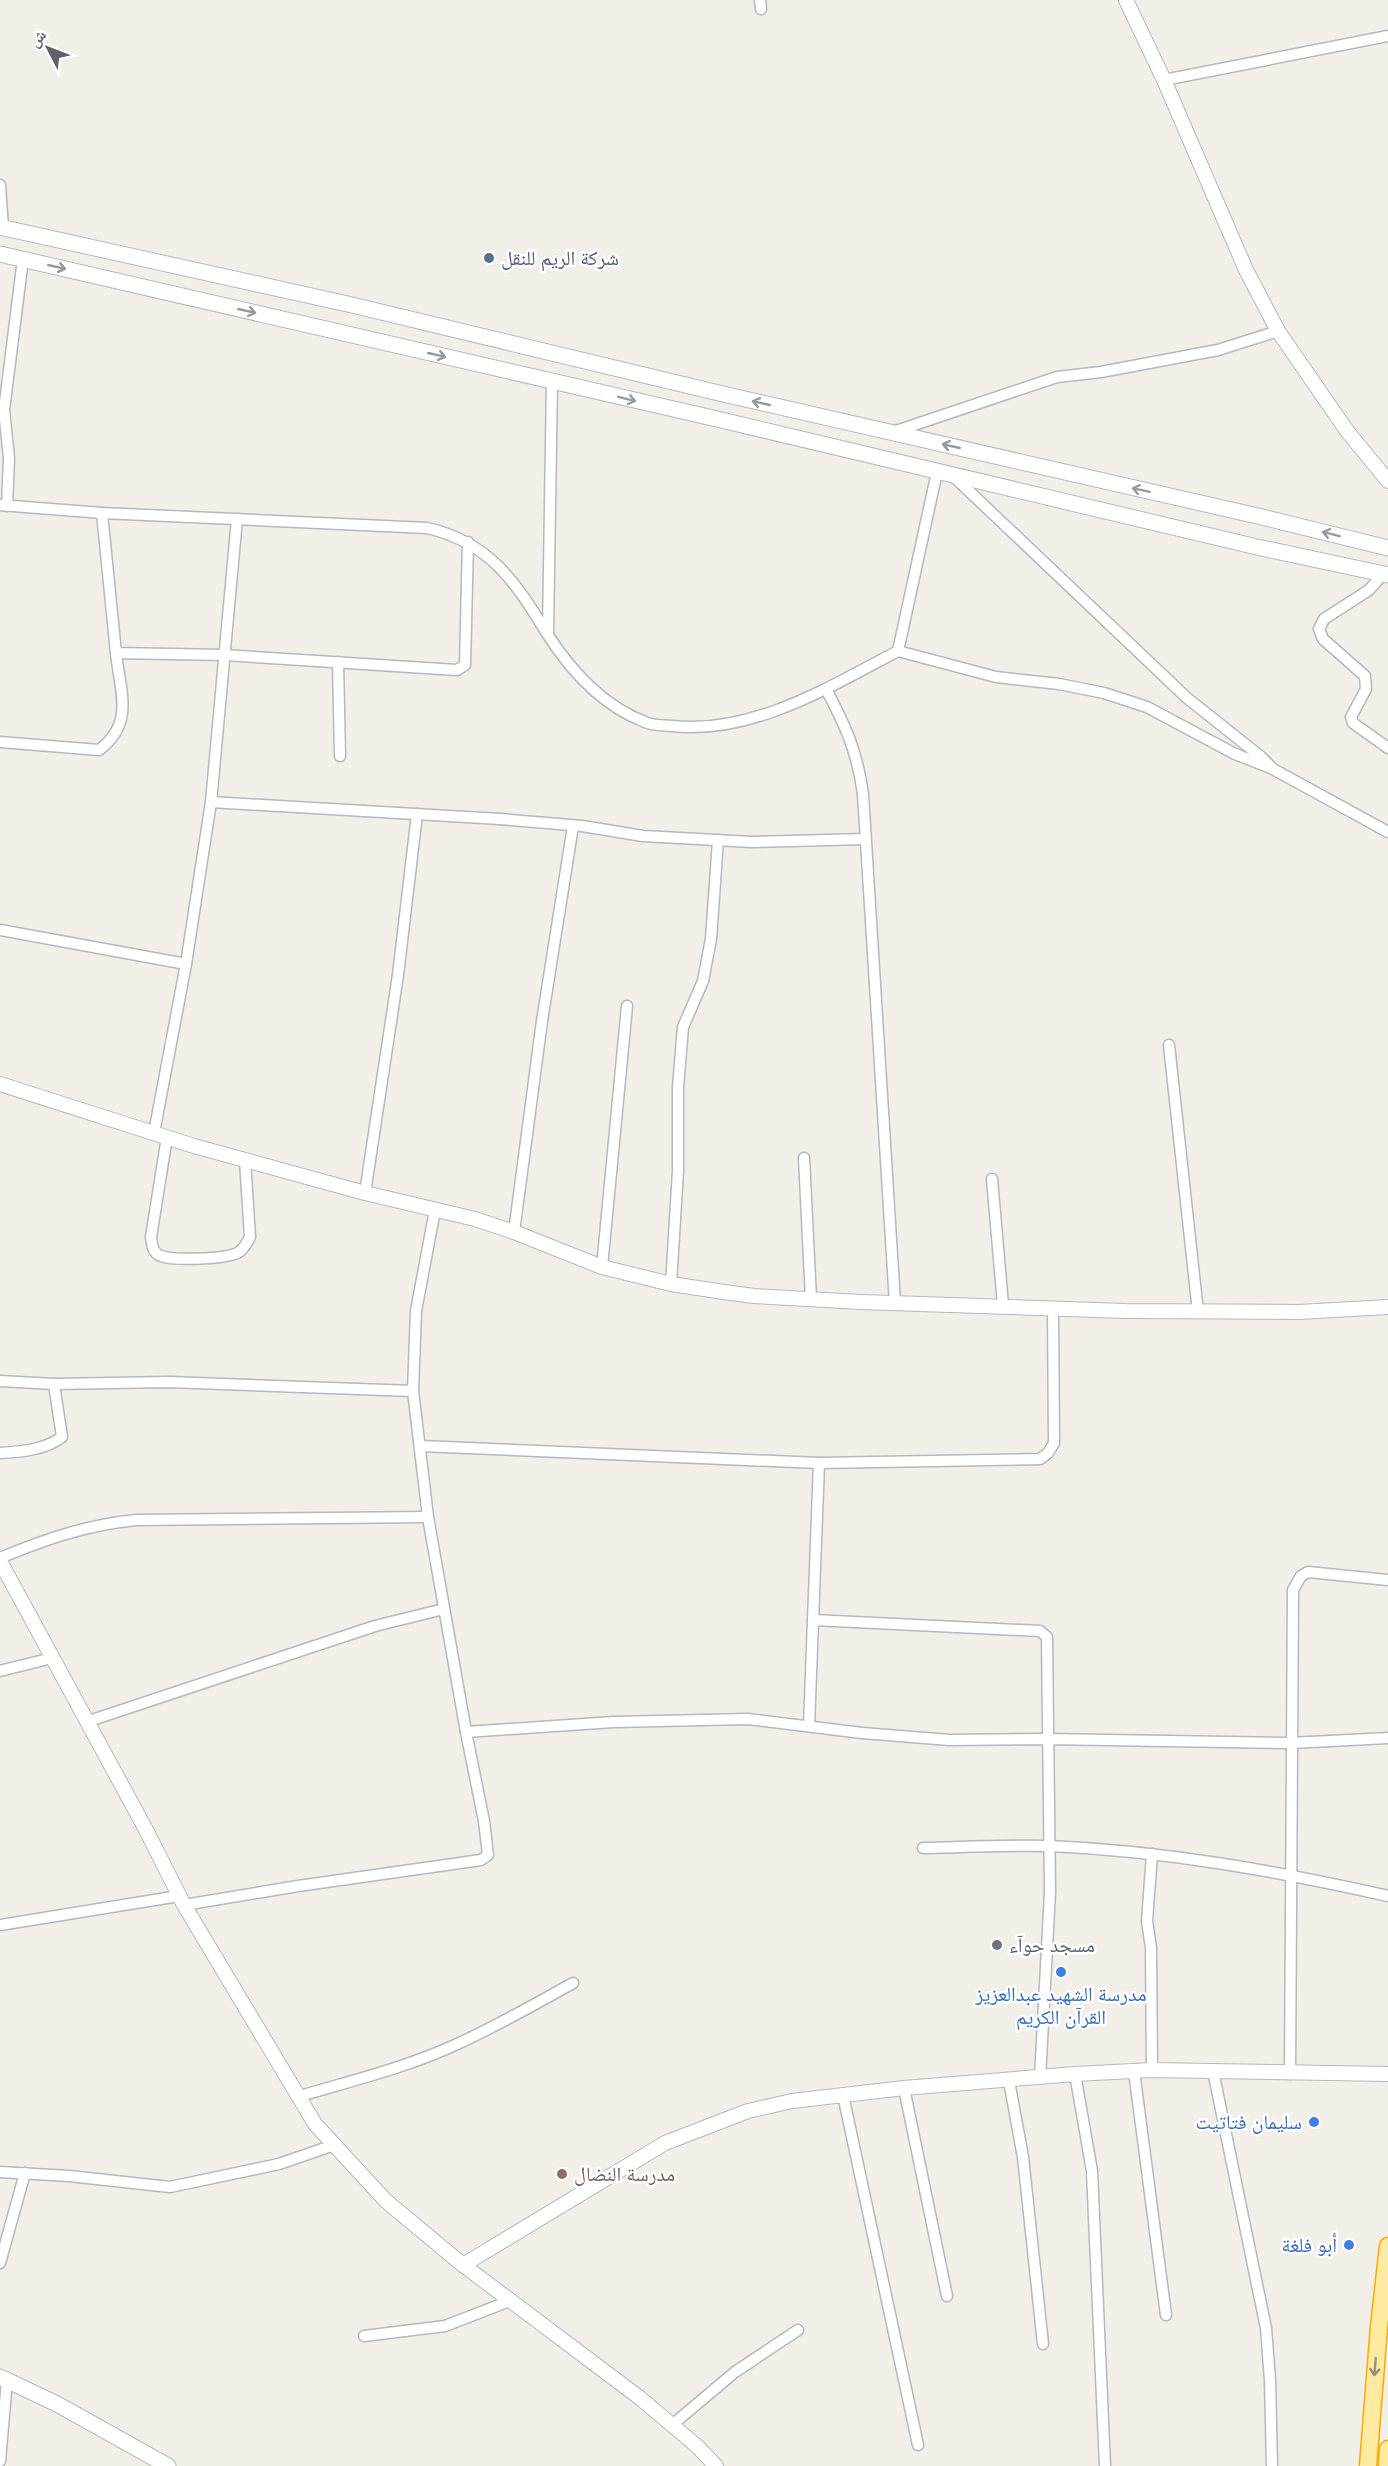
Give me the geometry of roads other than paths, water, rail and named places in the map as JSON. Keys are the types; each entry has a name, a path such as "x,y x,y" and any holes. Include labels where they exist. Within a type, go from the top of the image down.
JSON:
{"highway":[{"path":"1368,2466 1378,2327 1388,2246"},
{"path":"1387,2466 1388,2450"}],"main road":[{"path":"1,228 352,305 723,394 1388,548"},
{"path":"0,254 717,419 1257,548 1385,574"},
{"path":"717,419 723,394"},
{"path":"4,2379 57,2404 168,2466"}],"street":[{"path":"1126,0 1164,80 1246,270 1278,331 1347,431 1388,481"},
{"path":"1164,80 1388,36"},
{"path":"0,185 1,228"},
{"path":"23,259 4,410 9,458 4,506 102,513 428,528 450,533 494,560 523,593 565,660 590,686 613,706 647,723 698,729 766,712 798,702 898,651 996,677 1059,684 1104,693 1139,704 1167,716 1235,754 1271,768 1388,832"},
{"path":"892,433 1057,377 1101,372 1218,350 1278,331"},
{"path":"548,634 552,381"},
{"path":"898,651 944,473 1187,698 1260,756 1271,768"},
{"path":"0,742 99,750 110,741 120,727 123,710 102,513"},
{"path":"237,519 211,802 160,1135 151,1237 152,1249 160,1256 205,1259 238,1253 250,1237 245,1160"},
{"path":"116,653 224,655 457,670 465,665 468,542"},
{"path":"1385,574 1369,591 1324,620 1318,629 1323,639 1365,676 1366,689 1351,717 1353,723 1388,748"},
{"path":"338,662 340,756"},
{"path":"826,689 844,723 858,761 863,794 895,1303"},
{"path":"211,802 573,825 643,836 752,842 865,839"},
{"path":"365,1193 398,975 417,814"},
{"path":"514,1232 542,1021 573,825"},
{"path":"672,1284 678,1171 678,1086 683,1027 703,981 711,939 718,840"},
{"path":"0,930 186,964"},
{"path":"602,1267 627,1006"},
{"path":"1169,1045 1198,1312"},
{"path":"0,1084 245,1160 365,1193 475,1219 602,1267 672,1284 754,1296 895,1303 1198,1312 1299,1312 1388,1307"},
{"path":"804,1158 810,1299"},
{"path":"992,1179 1003,1305"},
{"path":"0,1925 484,1858 488,1850 486,1831 428,1517 413,1391 416,1311 435,1210"},
{"path":"420,1446 819,1463 1040,1459 1048,1453 1054,1443 1053,1308"},
{"path":"0,1380 54,1384 169,1382 413,1391"},
{"path":"0,1453 26,1452 62,1437 54,1384"},
{"path":"809,1726 819,1463"},
{"path":"428,1517 136,1520 101,1523 75,1529 0,1559 86,1722 146,1828 182,1900 315,2124 386,2201 463,2265 512,2300 672,2424 716,2466"},
{"path":"1290,2074 1293,1590 1301,1576 1308,1572 1388,1580"},
{"path":"86,1722 375,1626 444,1609"},
{"path":"813,1620 1043,1633 1047,1637 1050,1846 1040,2078"},
{"path":"0,1671 52,1659"},
{"path":"466,1732 747,1719 950,1740 1047,1739 1291,1743 1388,1738"},
{"path":"923,1848 1050,1846 1152,1854 1292,1874 1388,1896"},
{"path":"1152,1854 1147,1921 1151,1948 1152,2070"},
{"path":"297,2097 411,2062 454,2045 529,2008 573,1983"},
{"path":"463,2265 629,2162 686,2133 748,2111 792,2102 904,2088 1075,2074 1152,2070 1388,2074"},
{"path":"1134,2071 1166,2315"},
{"path":"1213,2071 1266,2328 1272,2466"},
{"path":"1075,2074 1092,2171 1105,2466"},
{"path":"1009,2081 1023,2157 1042,2344"},
{"path":"904,2088 947,2296"},
{"path":"843,2095 918,2445"},
{"path":"0,2172 170,2187 279,2164 334,2145"},
{"path":"0,2264 25,2173"},
{"path":"364,2336 445,2326 512,2300"},
{"path":"672,2424 735,2372 798,2330"},
{"path":"0,2461 4,2379"}],"place":[{"name":"شركة الريم للنقل","path":"489,258"},
{"name":"مسجد حوآء","path":"997,1945"},
{"name":"مدرسة الشهيد عبدالعزيز القرآن الكريم","path":"1061,1972"},
{"name":"سليمان فتاتيت","path":"1314,2122"},
{"name":"مدرسة النضال","path":"562,2174"},
{"name":"أبو فلغة","path":"1349,2245"}]}
